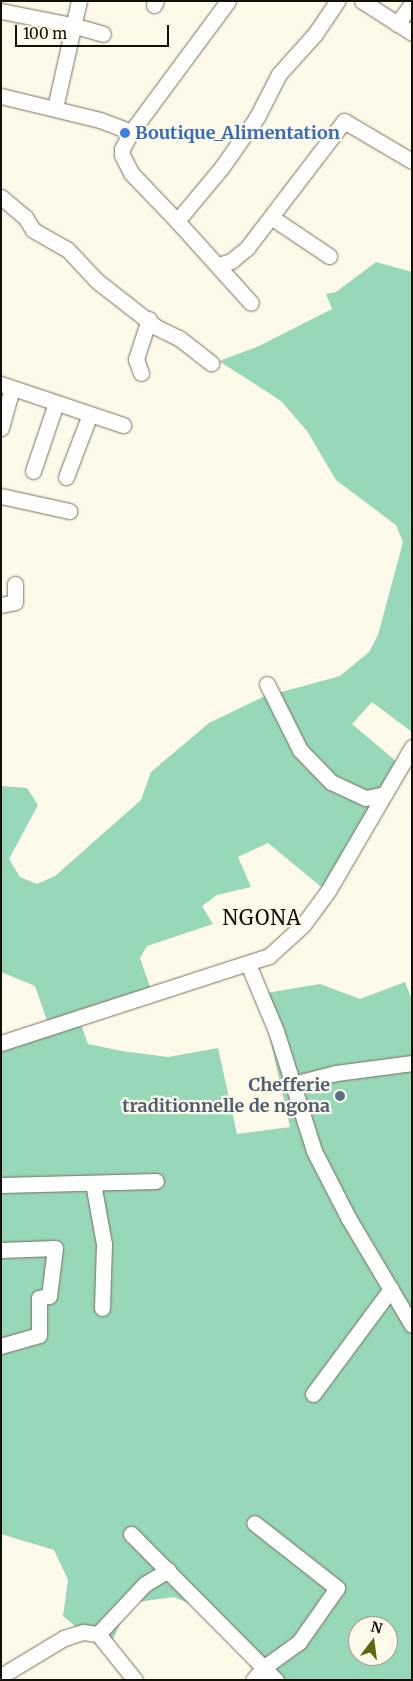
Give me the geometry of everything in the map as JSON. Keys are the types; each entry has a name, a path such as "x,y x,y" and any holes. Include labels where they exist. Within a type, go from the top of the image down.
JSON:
{"street":[{"path":"55,108 78,1"},
{"path":"228,1 131,132 122,149 125,164 219,265 251,303"},
{"path":"178,221 222,167 257,117 279,74 315,34 337,1"},
{"path":"362,1 412,33"},
{"path":"397,24 412,3"},
{"path":"1,11 72,24 104,34"},
{"path":"1,96 55,108 131,132"},
{"path":"219,265 231,261 247,248 344,121 412,161"},
{"path":"1,197 25,217 33,230 68,250 97,281 210,363"},
{"path":"271,217 329,256"},
{"path":"141,373 136,359 148,319"},
{"path":"1,428 6,386 123,425"},
{"path":"33,472 56,403"},
{"path":"66,477 90,414"},
{"path":"1,496 69,511"},
{"path":"1,604 15,602 15,584"},
{"path":"267,684 300,750 331,782 366,798 385,794"},
{"path":"1,1043 269,956 303,925 340,873 412,747"},
{"path":"248,964 276,1031 314,1152 349,1219 412,1325"},
{"path":"293,1084 336,1073 412,1063"},
{"path":"1,1185 156,1181"},
{"path":"93,1183 104,1244 102,1308"},
{"path":"1,1250 55,1248 49,1296 39,1298 39,1335 1,1346"},
{"path":"313,1394 391,1289"},
{"path":"254,1523 337,1588 299,1642 258,1674"},
{"path":"131,1534 168,1570 258,1674 276,1680"},
{"path":"98,1634 145,1584 168,1570"},
{"path":"1,1676 64,1638 83,1632 98,1634 119,1664 135,1680"}],"green space":[{"path":"376,262 412,272 412,732 372,702 352,724 403,767 325,890 268,843 238,857 251,887 217,895 202,906 213,924 147,946 140,958 152,993 79,1019 88,1044 168,1057 218,1048 237,1134 290,1127 260,994 320,984 360,999 405,982 412,1000 412,1680 283,1680 218,1615 174,1597 130,1603 112,1641 88,1637 63,1616 68,1580 54,1550 1,1534 1,1043 50,1029 35,986 1,972 1,786 27,788 38,805 9,859 20,877 37,884 55,876 141,800 151,772 209,723 263,697 340,676 369,652 378,635 403,542 396,525 336,480 307,431 281,401 219,361 259,346 332,309 326,294 336,292"}],"place":[{"name":"Boutique_Alimentation","path":"125,133"},
{"name":"Chefferie traditionnelle de ngona","path":"340,1096"}],"district":[{"name":"NGONA","path":"262,917"}]}
